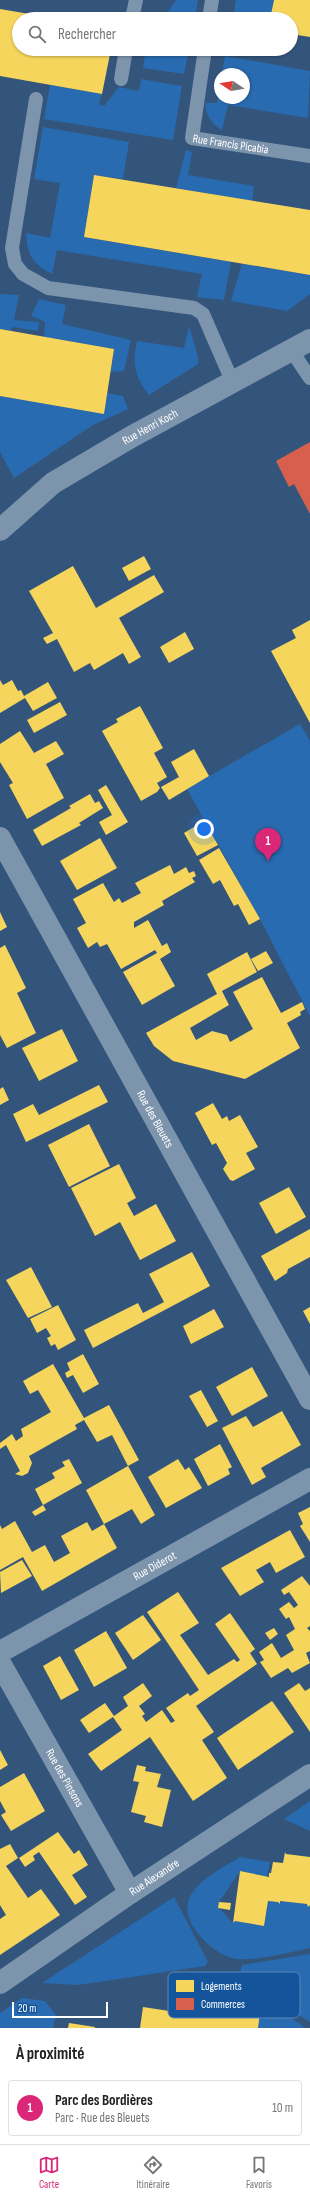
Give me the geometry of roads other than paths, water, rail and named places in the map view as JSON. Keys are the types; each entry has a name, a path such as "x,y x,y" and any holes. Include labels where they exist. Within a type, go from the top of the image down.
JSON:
{"street":[{"name":"Rue Henri Koch","path":"0,530 53,483 132,437 310,340"},
{"name":"Rue des Bleuets","path":"0,838 310,1399"},
{"name":"Rue Diderot","path":"0,1652 310,1479"},
{"name":"Rue des Pinsons","path":"0,1663 130,1893"},
{"name":"Rue Alexandre","path":"0,1983 130,1893 310,1775"}],"lane":[{"path":"133,12 136,0"},
{"path":"210,12 212,0"},
{"path":"121,79 125,56"},
{"name":"Rue Francis Picabia","path":"204,56 192,138 310,156"},
{"path":"36,99 12,248 15,264 23,274 48,288 194,308 203,314 233,383"},
{"path":"291,350 310,378"}],"place":[{"name":"Parc des Bordières","path":"268,861"}]}
